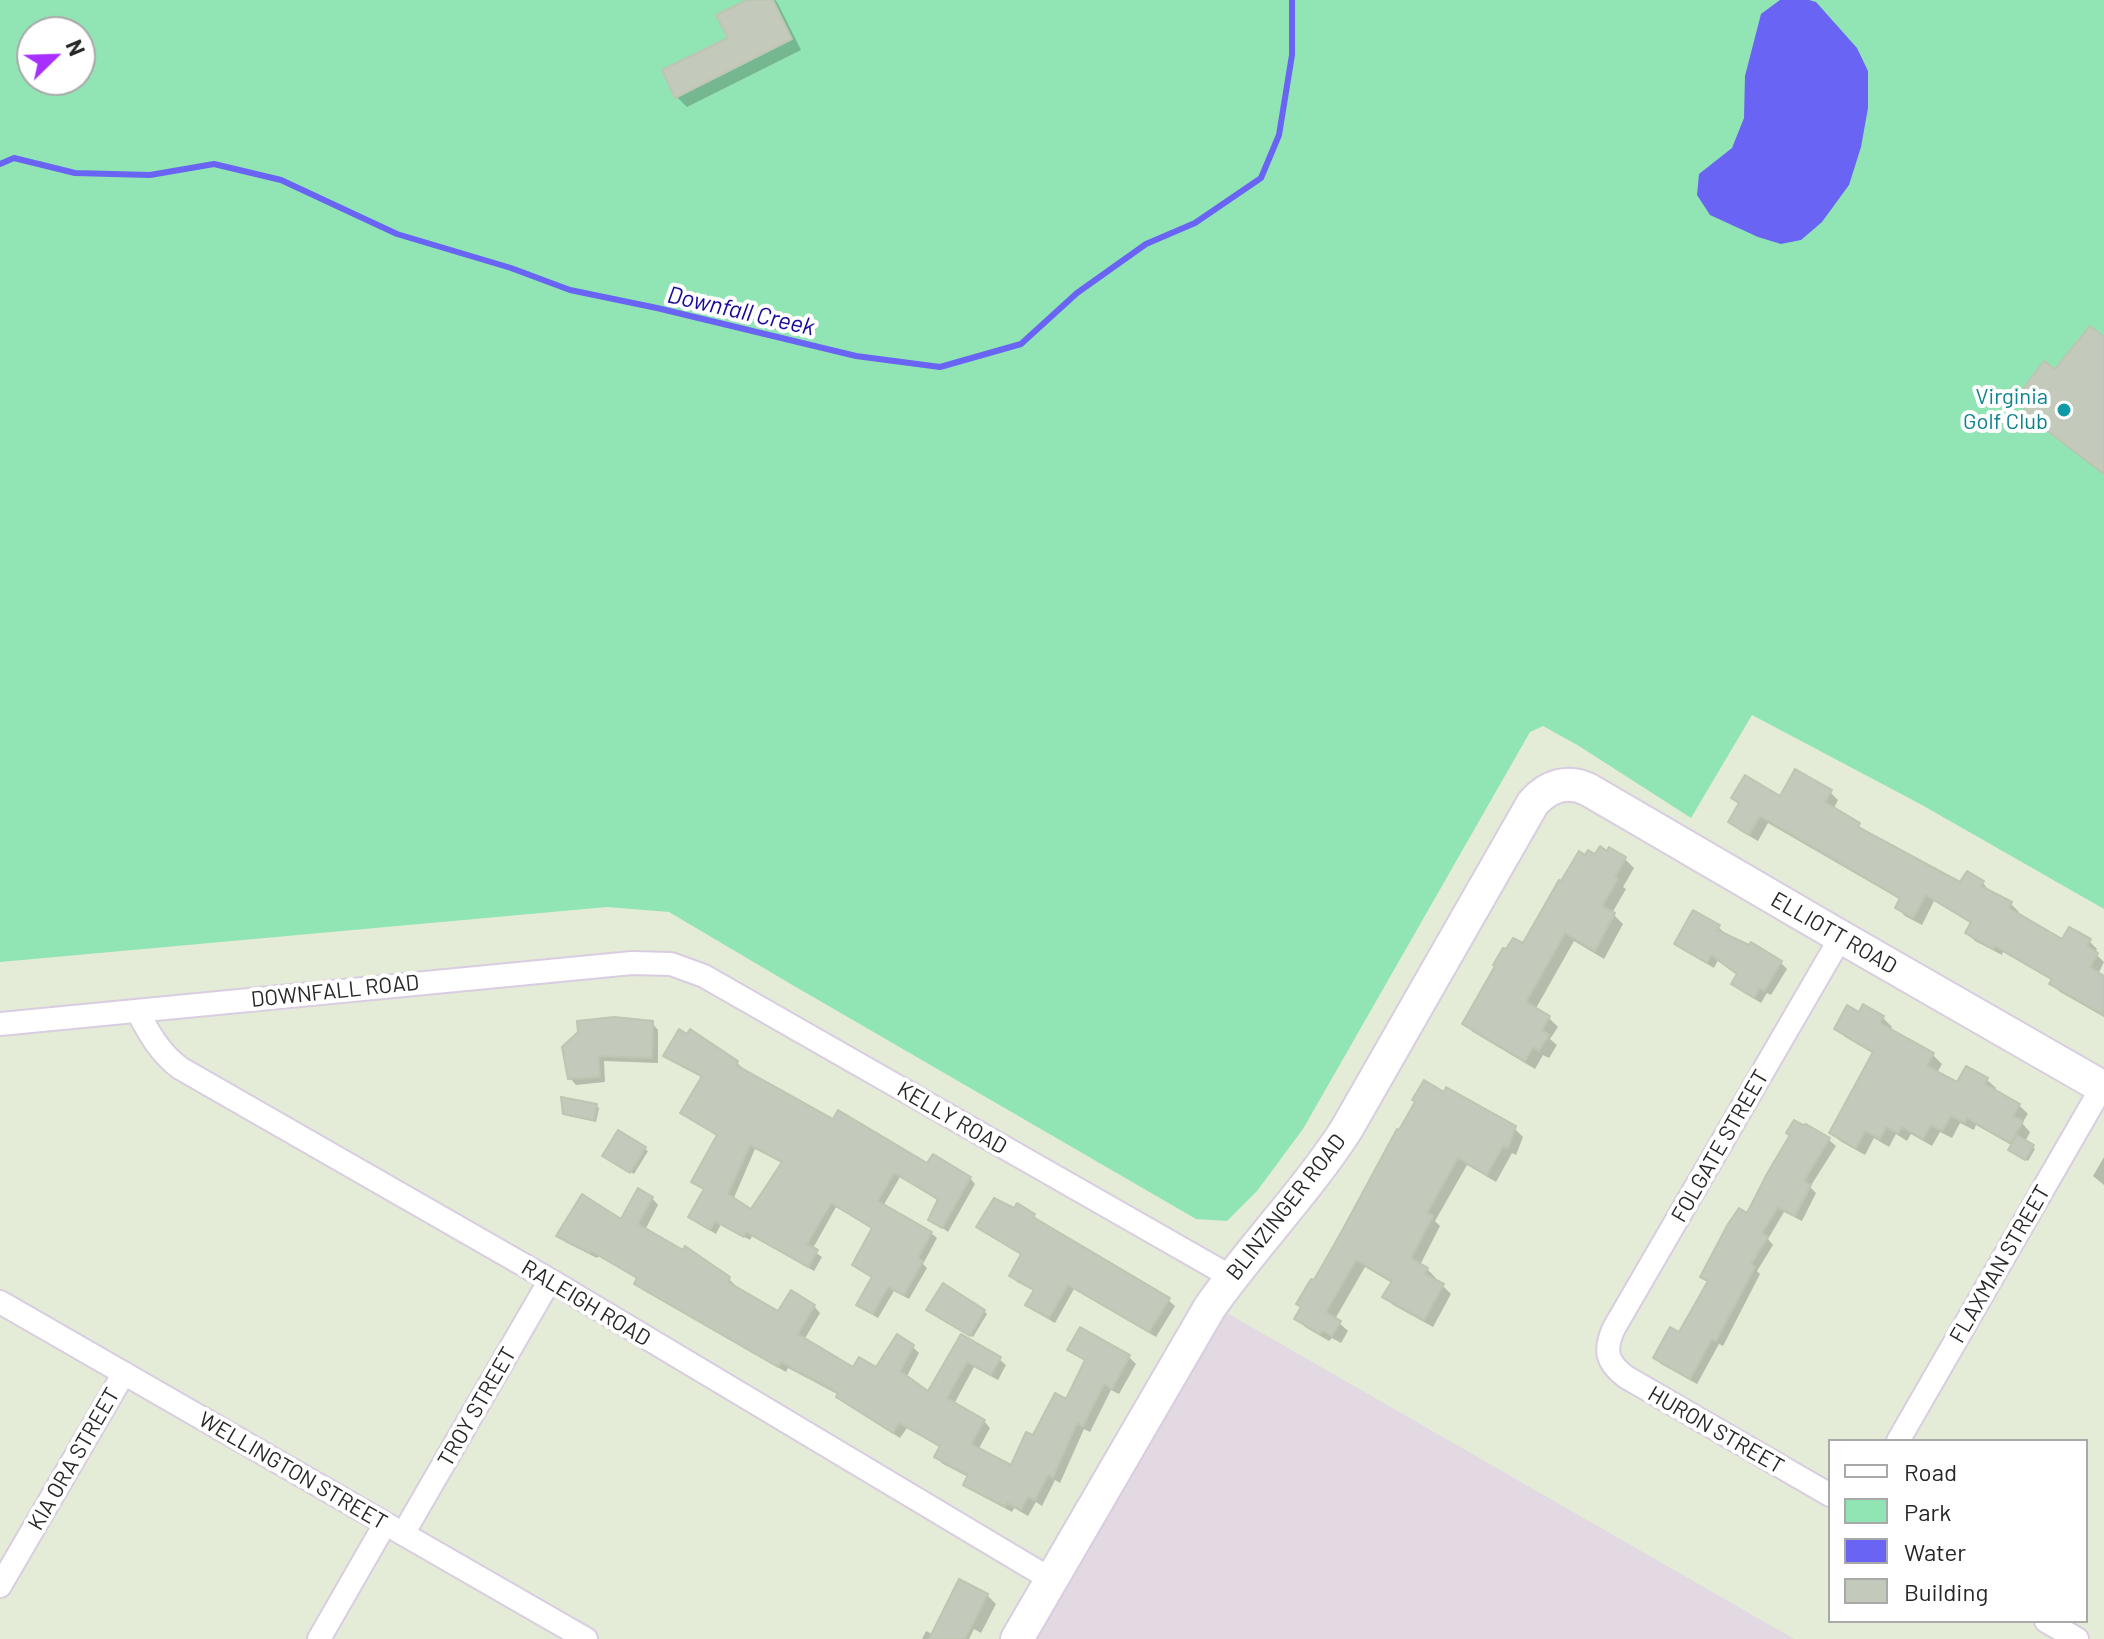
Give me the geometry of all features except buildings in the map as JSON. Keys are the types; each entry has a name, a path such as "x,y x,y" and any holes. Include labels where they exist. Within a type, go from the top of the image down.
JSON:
{"street":[{"name":"ELLIOTT ROAD","path":"1563,785 1577,785 1589,790 2103,1087"},
{"name":"BLINZINGER ROAD","path":"1017,1639 1192,1336 1230,1279 1303,1192 1346,1130 1533,803 1544,792 1563,785"},
{"name":"FOLGATE STREET","path":"1609,1358 1608,1345 1614,1328 1841,937"},
{"name":"DOWNFALL ROAD","path":"0,1024 632,963 671,964"},
{"name":"KELLY ROAD","path":"671,964 704,976 1230,1279"},
{"name":"RALEIGH ROAD","path":"137,1011 157,1047 180,1068 550,1280 1052,1580"},
{"name":"FLAXMAN STREET","path":"1899,1439 2103,1087"},
{"name":"TROY STREET","path":"319,1639 394,1529 550,1280"},
{"name":"WELLINGTON STREET","path":"0,1302 586,1639"},
{"name":"HURON STREET","path":"1609,1358 1626,1377 1828,1494"},
{"name":"KIA ORA STREET","path":"0,1586 124,1373"},
{"path":"2049,1623 2077,1639"}],"shaded area":[{"path":"1227,1313 1794,1639 1036,1639"}],"green space":[{"name":"Virginia Golf Club","path":"0,0 2104,0 2104,909 1922,805 1752,715 1691,818 1543,726 1530,732 1303,1129 1257,1191 1227,1221 1196,1219 669,912 607,907 0,962"}],"water":[{"path":"1780,0 1816,2 1857,48 1868,71 1868,108 1861,147 1849,185 1822,222 1801,240 1781,244 1710,215 1697,195 1699,174 1732,148 1744,118 1745,76 1761,14"}],"waterway":[{"name":"Downfall Creek","path":"0,164 14,158 75,173 150,175 214,164 281,180 397,234 511,268 570,290 856,356 940,367 1021,344 1077,293 1146,244 1195,223 1261,178 1279,135 1292,55 1292,0"}],"place":[{"name":"Virginia Golf Club","path":"2064,410"}]}
